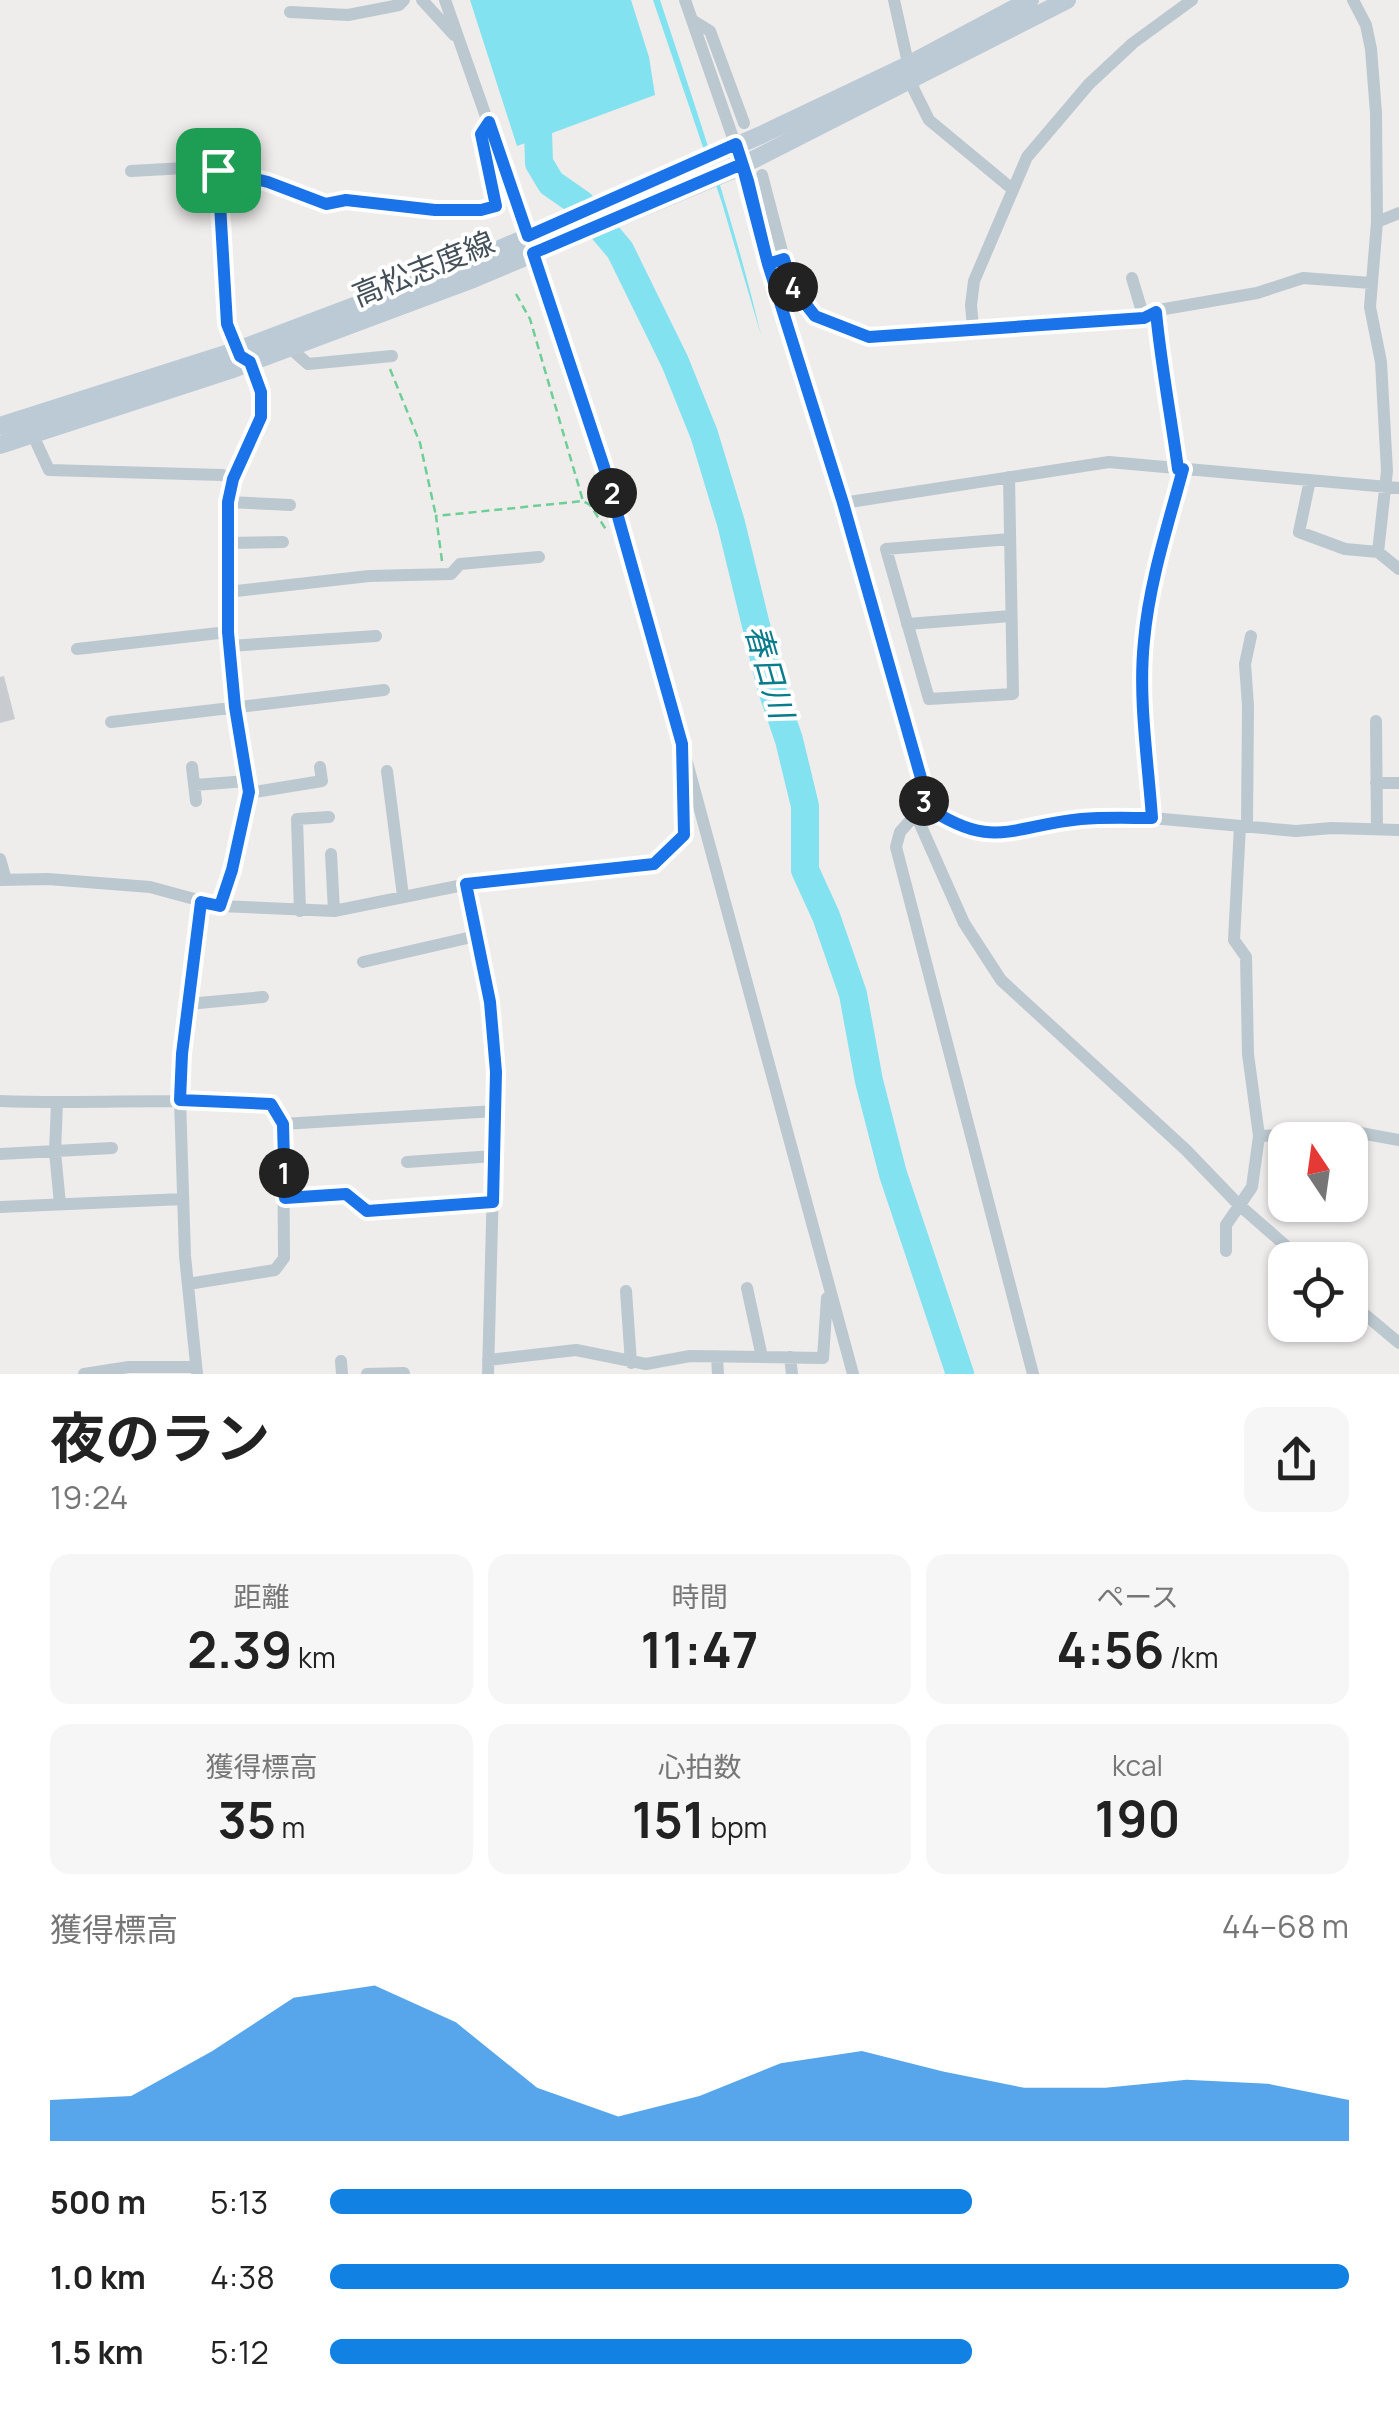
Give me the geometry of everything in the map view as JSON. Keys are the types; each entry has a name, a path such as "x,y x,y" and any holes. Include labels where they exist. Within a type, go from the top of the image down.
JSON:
{"main road":[{"name":"高松志度線","path":"0,445 739,167 911,72 1030,0"},
{"name":"高松志度線","path":"0,426 244,356 290,348 535,242 731,147 911,72 1067,0"}],"street":[{"path":"290,12 348,15 404,0"},
{"path":"422,0 460,43"},
{"path":"445,0 535,242 604,467 853,1374"},
{"path":"686,0 843,503 923,785 920,810 964,923 1000,980 1281,1242"},
{"path":"894,0 911,72 929,120 1011,188"},
{"path":"973,327 974,282 1027,157 1088,84 1133,43 1192,0"},
{"path":"1356,1 1371,48 1376,113 1377,222 1370,307 1381,362 1386,471 1378,552"},
{"path":"692,20 710,31 744,123"},
{"path":"131,171 165,167 218,170 268,182 326,204 346,200 435,210 481,210 496,206 481,134 489,122"},
{"path":"218,170 227,324 261,392 261,417 233,479 228,502 228,639 248,787 232,870 220,906"},
{"path":"762,175 793,288 815,316 869,337 1150,315 1256,294 1303,278 1371,283"},
{"path":"1377,222 1399,214"},
{"path":"768,264 784,259"},
{"path":"1132,278 1150,315 1181,469 1158,559 1144,642 1152,818"},
{"path":"290,348 308,364 389,357"},
{"path":"37,444 49,470 222,475 233,479"},
{"path":"843,503 1109,462 1399,488"},
{"path":"1008,477 1010,539 1012,616 1013,694 929,699 886,549 1010,539"},
{"path":"1310,480 1300,532 1345,549 1378,552 1399,569"},
{"path":"228,502 290,505"},
{"path":"228,543 283,542"},
{"path":"227,592 370,576 451,574 460,564 539,557"},
{"path":"907,624 1012,616"},
{"path":"77,649 228,639 376,636"},
{"path":"1226,1251 1226,1224 1252,1187 1258,1136 1248,1054 1246,957 1234,940 1244,826 1248,706 1245,664 1251,636"},
{"path":"110,722 384,690"},
{"path":"1376,721 1377,829"},
{"path":"0,859 3,880 48,879 150,887 220,906 300,911 334,911 466,884 654,864 684,835 682,744"},
{"path":"192,767 196,801"},
{"path":"195,785 248,787 322,781 320,767"},
{"path":"387,771 387,826 403,896"},
{"path":"1376,782 1399,783"},
{"path":"920,810 963,826 1003,834 1080,819 1152,818 1296,831 1399,830"},
{"path":"920,810 900,832 896,847 1032,1374"},
{"path":"300,911 297,819 328,817"},
{"path":"331,854 334,911"},
{"path":"466,884 490,1002 496,1072 488,1367 576,1350 631,1363 717,1356 823,1358 826,1278"},
{"path":"84,1374 128,1367 197,1371 188,1284 180,1100 201,902"},
{"path":"363,962 476,936"},
{"path":"188,1004 264,996"},
{"path":"0,1101 271,1104 283,1124 284,1258 280,1267 188,1284"},
{"path":"57,1103 55,1152 60,1204"},
{"path":"283,1124 495,1111"},
{"path":"1258,1136 1355,1132 1399,1140"},
{"path":"0,1154 112,1148"},
{"path":"407,1162 494,1156"},
{"path":"285,1198 346,1194 367,1211 493,1202"},
{"path":"0,1207 183,1199"},
{"path":"747,1288 762,1357"},
{"path":"626,1291 631,1363"},
{"path":"1368,1317 1399,1344"},
{"path":"717,1356 718,1374"},
{"path":"790,1357 792,1374"},
{"path":"367,1374 404,1372"}],"path":[{"path":"516,294 530,319 583,501"},
{"path":"389,357 424,454 444,574"},
{"path":"436,516 583,501 590,504 614,542"}],"water":[{"path":"470,0 631,0 649,57 655,95 517,146"},
{"path":"653,0 660,0 701,125 761,335 722,203"}],"building":[{"path":"4,676 15,719 0,723 0,677"}],"waterway":[{"name":"春日川","path":"537,100 539,163 551,183 581,204 620,250 675,362 704,434 805,806 805,870 853,994 869,1081 893,1174 960,1374"}],"route":[{"path":"218,170 227,324 240,356 250,362 261,392 261,417 233,479 228,502 228,632 249,792 220,906 201,902 180,1100 271,1104 283,1124 285,1198 346,1194 367,1211 493,1202 496,1072 490,1002 466,884 654,864 684,835 682,744 604,467 533,253 742,164 768,264 843,503 923,785 924,805 963,826 1003,834 1080,819 1152,818 1144,642 1158,559 1183,469 1178,469 1170,404 1163,382 1156,312 1144,318 973,327 889,337 869,337 815,316 793,288 784,259 768,264 748,181 736,144 528,236 489,122 481,134 496,206 481,210 435,210 346,200 326,204 268,182 218,170"}]}
